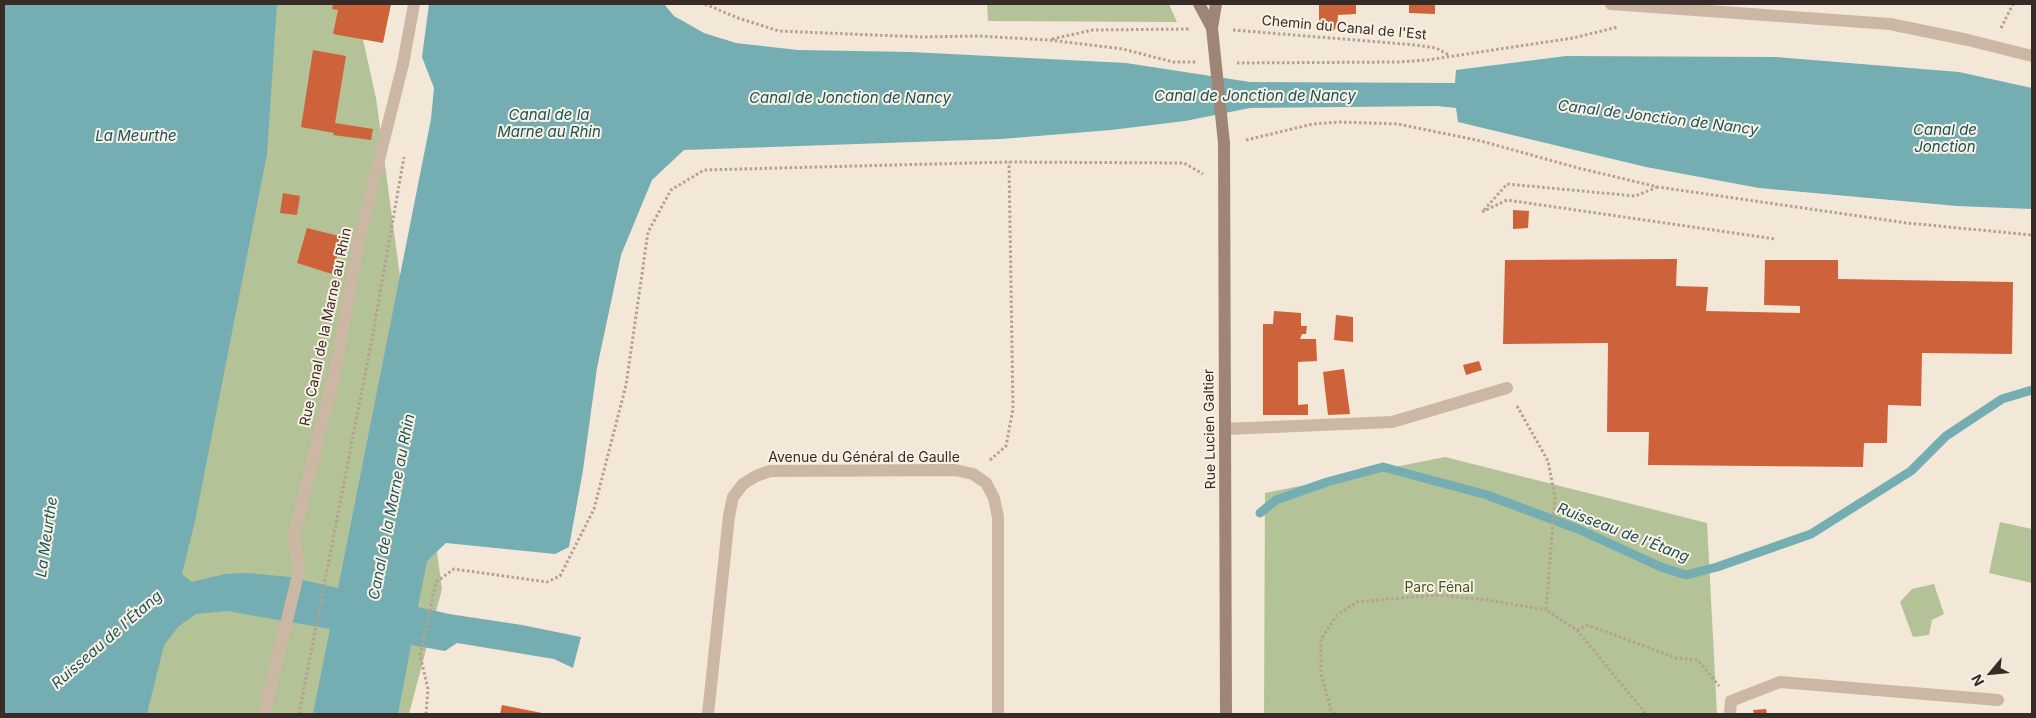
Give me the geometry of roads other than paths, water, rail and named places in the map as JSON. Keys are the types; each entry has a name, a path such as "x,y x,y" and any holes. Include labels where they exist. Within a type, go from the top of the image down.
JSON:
{"main road":[{"path":"1199,4 1212,28"},
{"path":"1212,28 1216,4"},
{"name":"Rue Lucien Galtier","path":"1212,28 1224,143 1226,714"}],"street":[{"name":"Rue Canal de la Marne au Rhin","path":"264,714 299,571 294,536 336,367 359,240 403,64 414,4"},
{"path":"1611,4 1890,24 1968,40 2032,56"},
{"path":"1225,429 1392,422 1506,388"},
{"name":"Avenue du Général de Gaulle","path":"708,714 729,516 733,497 743,484 756,476 770,472 955,470 973,474 986,483 994,498 998,517 998,714"},
{"path":"1730,714 1731,701 1780,682 1998,700"}],"water":[{"path":"4,4 277,4 267,154 195,521 182,574 192,582 225,574 247,573 290,577 338,588 431,119 434,88 422,57 429,4 664,4 674,16 704,33 736,43 798,50 911,52 1126,63 1250,82 1455,83 1456,70 1566,56 1776,57 1959,72 2032,88 2032,209 1957,206 1759,188 1646,167 1458,122 1456,108 1437,106 1250,108 1185,121 1111,130 1001,139 684,150 652,180 621,255 597,368 583,470 569,547 555,554 446,543 427,561 418,607 581,637 573,668 554,659 457,643 445,651 411,645 398,714 313,714 330,629 227,611 196,614 179,626 164,645 147,714 4,714"}],"waterway":[{"name":"Ruisseau de l'Étang","path":"1260,513 1276,500 1327,482 1383,467 1487,495 1578,529 1661,567 1686,575 1717,567 1811,534 1911,471 1946,436 2002,399 2032,390"}],"water label":[{"name":"Canal de Jonction de Nancy","path":"1255,96"},
{"name":"Canal de Jonction de Nancy","path":"850,98"},
{"name":"Canal de Jonction de Nancy","path":"1658,118"},
{"name":"Canal de la Marne au Rhin","path":"549,124"},
{"name":"La Meurthe","path":"136,136"},
{"name":"Canal de Jonction","path":"1945,138"},
{"name":"Canal de la Marne au Rhin","path":"392,507"},
{"name":"La Meurthe","path":"47,537"}],"park label":[{"name":"Parc Fénal","path":"1439,588"}]}
